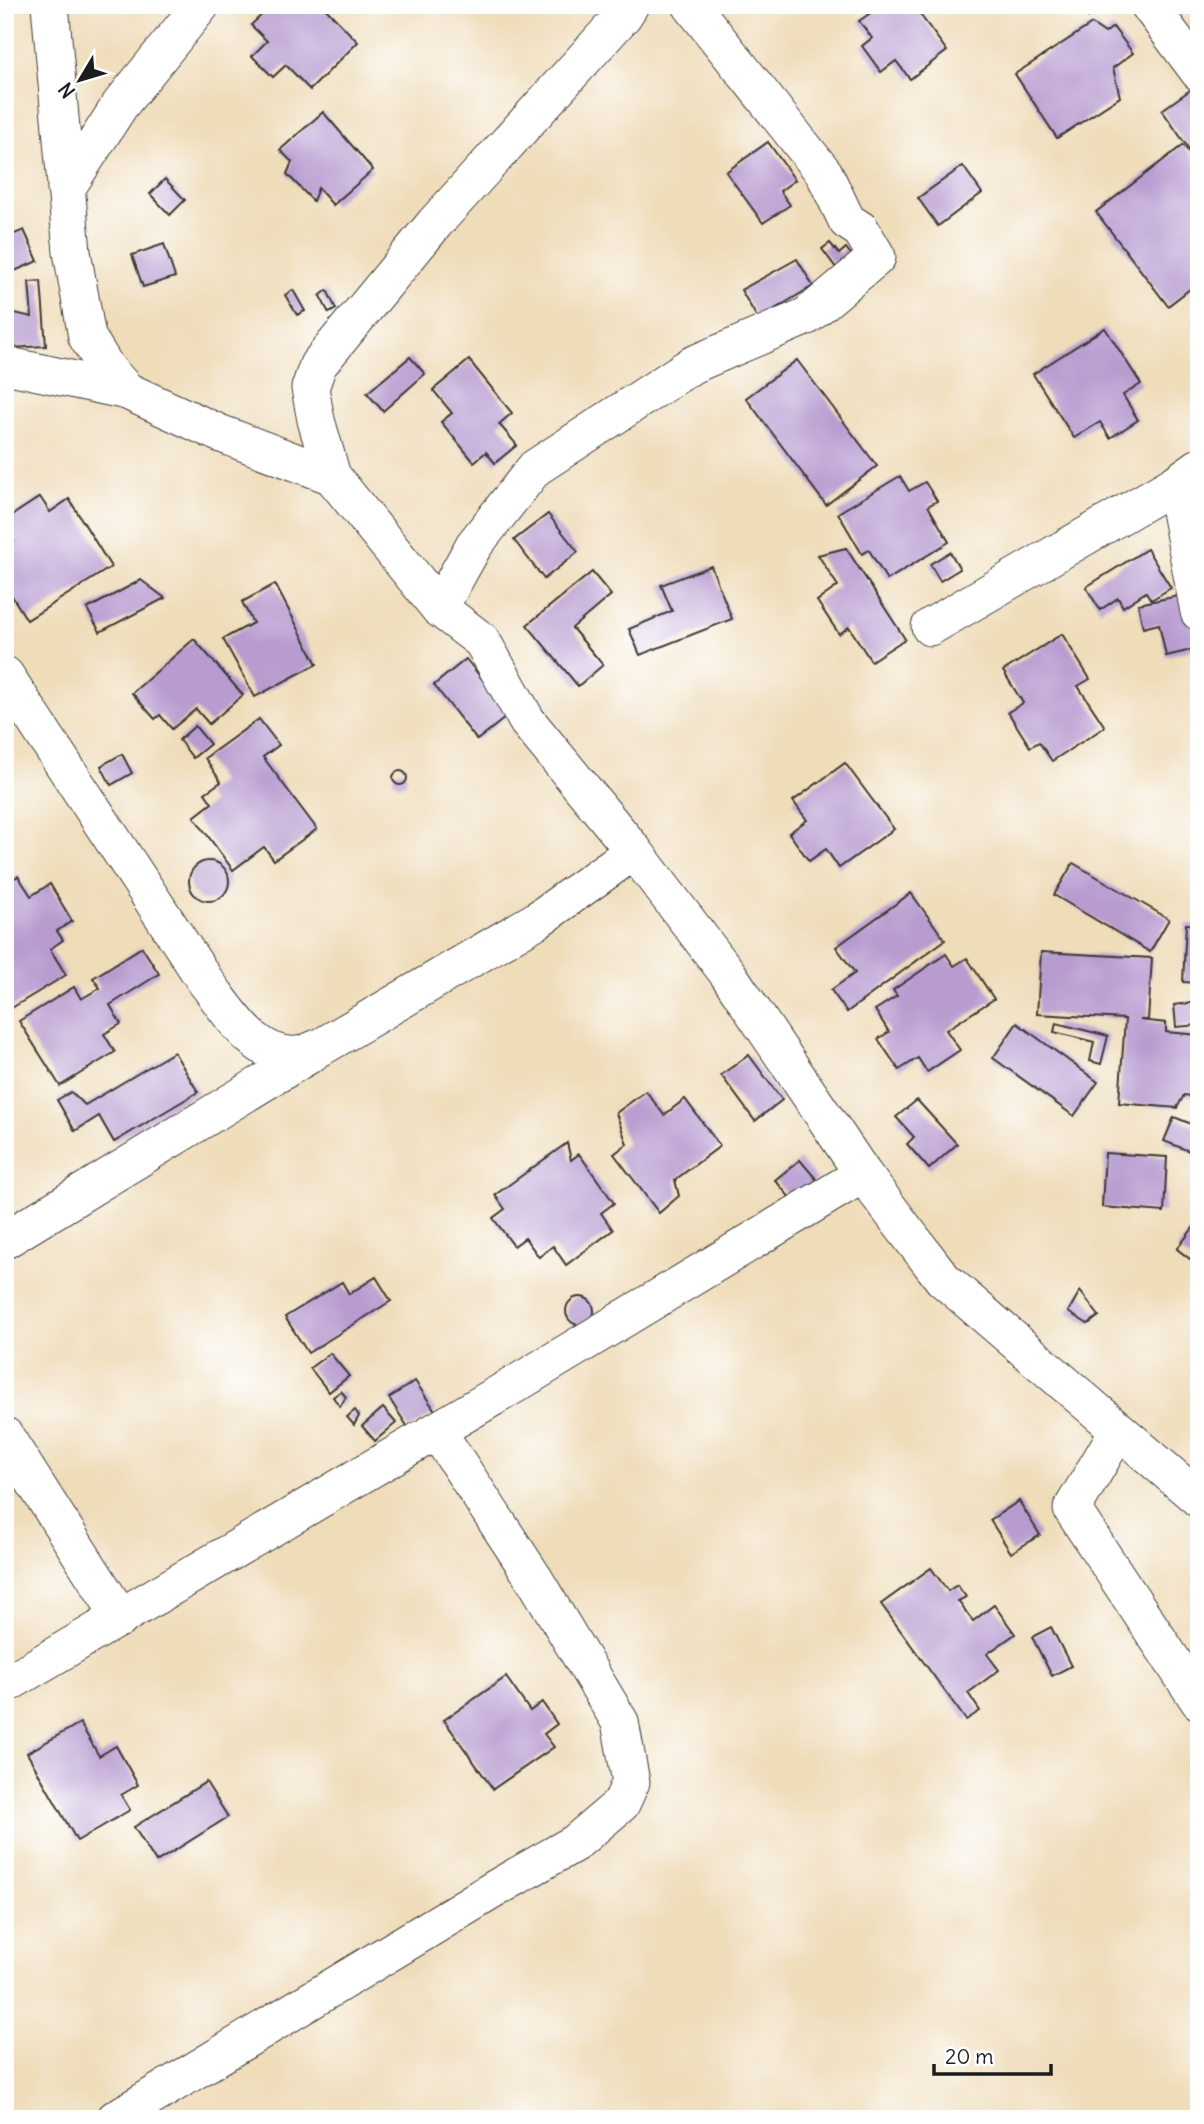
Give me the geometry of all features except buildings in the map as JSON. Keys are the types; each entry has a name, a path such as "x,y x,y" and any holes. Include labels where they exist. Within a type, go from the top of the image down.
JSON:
{"street":[{"path":"50,5 72,252 87,337 107,369 127,391"},
{"path":"66,189 120,105 201,5"},
{"path":"630,5 623,16 435,223 318,365 310,388 332,476 439,608 482,640 527,721 634,851 728,974 863,1174 943,1279 1198,1497"},
{"path":"439,608 474,545 536,468 692,365 807,316 877,257 861,230 848,221 824,173 691,5"},
{"path":"1149,5 1199,72"},
{"path":"5,365 127,391 219,433 332,476"},
{"path":"930,627 1187,476 1199,612"},
{"path":"5,675 206,982 242,1029 266,1049 274,1052 302,1054 323,1046"},
{"path":"5,1240 323,1046 537,920 634,851"},
{"path":"5,1685 437,1431 863,1174"},
{"path":"116,2119 575,1843 621,1804 631,1782 620,1722 535,1580 437,1431"},
{"path":"1118,1431 1072,1509 1199,1701"},
{"path":"5,1436 121,1618"}]}
